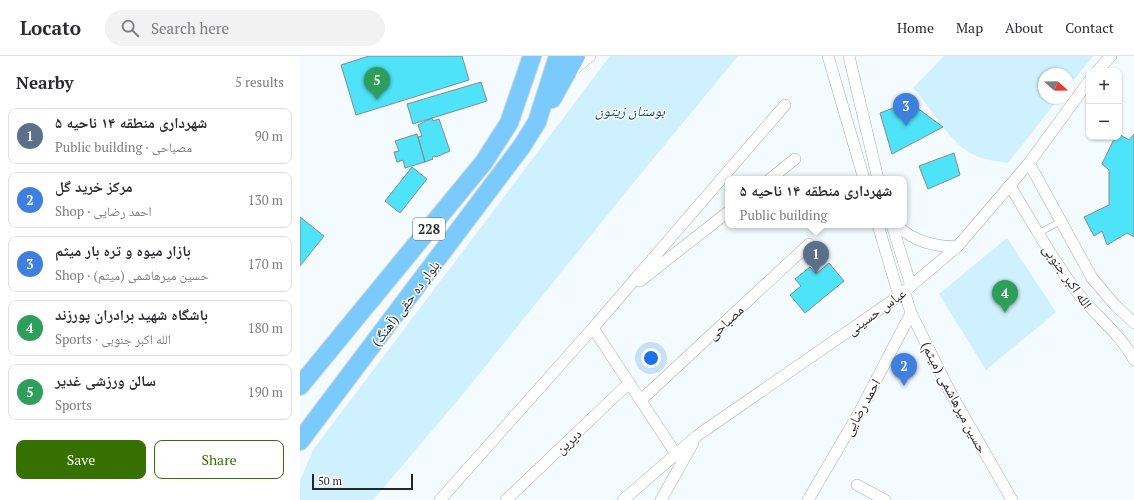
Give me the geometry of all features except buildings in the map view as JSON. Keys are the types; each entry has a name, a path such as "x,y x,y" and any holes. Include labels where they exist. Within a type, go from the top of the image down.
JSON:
{"main road":[{"name":"بلوار ده حقی (آهنگ)","path":"300,386 484,162 509,123 532,56"},
{"name":"بلوار ده حقی (آهنگ)","path":"300,441 506,170 537,122 558,56"},
{"path":"540,114 564,78 576,56"}],"street":[{"path":"564,78 590,56"},
{"path":"828,56 863,176"},
{"path":"849,56 877,176"},
{"path":"1100,68 1111,56"},
{"name":"عباس حسینی","path":"623,500 698,435 905,291 957,247 1029,163 1086,85"},
{"path":"440,500 593,328 785,105"},
{"path":"774,176 795,159"},
{"name":"الله اکبر جنوبی","path":"1029,163 1092,278 1114,304 1134,323"},
{"name":"الله اکبر جنوبی","path":"1010,186 1077,292 1096,315 1118,335 1134,360"},
{"path":"619,298 725,214"},
{"name":"حسین میرهاشمی (میثم)","path":"879,228 905,291"},
{"name":"حسین میرهاشمی (میثم)","path":"893,228 910,313 949,390 1012,500"},
{"path":"900,228 907,234 934,246 957,247"},
{"name":"مصباحی","path":"641,400 809,244"},
{"name":"احمد رضایی","path":"808,500 859,412 910,313"},
{"path":"593,328 676,454"},
{"name":"دیرین","path":"506,500 629,383"},
{"path":"662,500 698,435"},
{"path":"857,485 885,500"}],"lane":[{"path":"1039,233 1061,221"}],"green space":[{"name":"بوستان زیتون","path":"610,56 738,56 458,400 373,500 300,500 300,481 313,450"},
{"path":"944,56 1093,56 1074,80 1074,68 1038,68 1038,104 1054,104 1008,163 982,158 964,149 948,133 913,88"},
{"path":"1007,238 1056,312 986,370 939,294"}],"place":[{"name":"سالن ورزشی غدیر","path":"377,100"},
{"name":"بازار میوه و تره بار میثم","path":"906,126"},
{"name":"شهرداری منطقه ۱۴ ناحیه ۵","path":"816,274"},
{"name":"باشگاه شهید برادران پورزند","path":"1005,313"},
{"name":"مرکز خرید گل","path":"904,386"}]}
